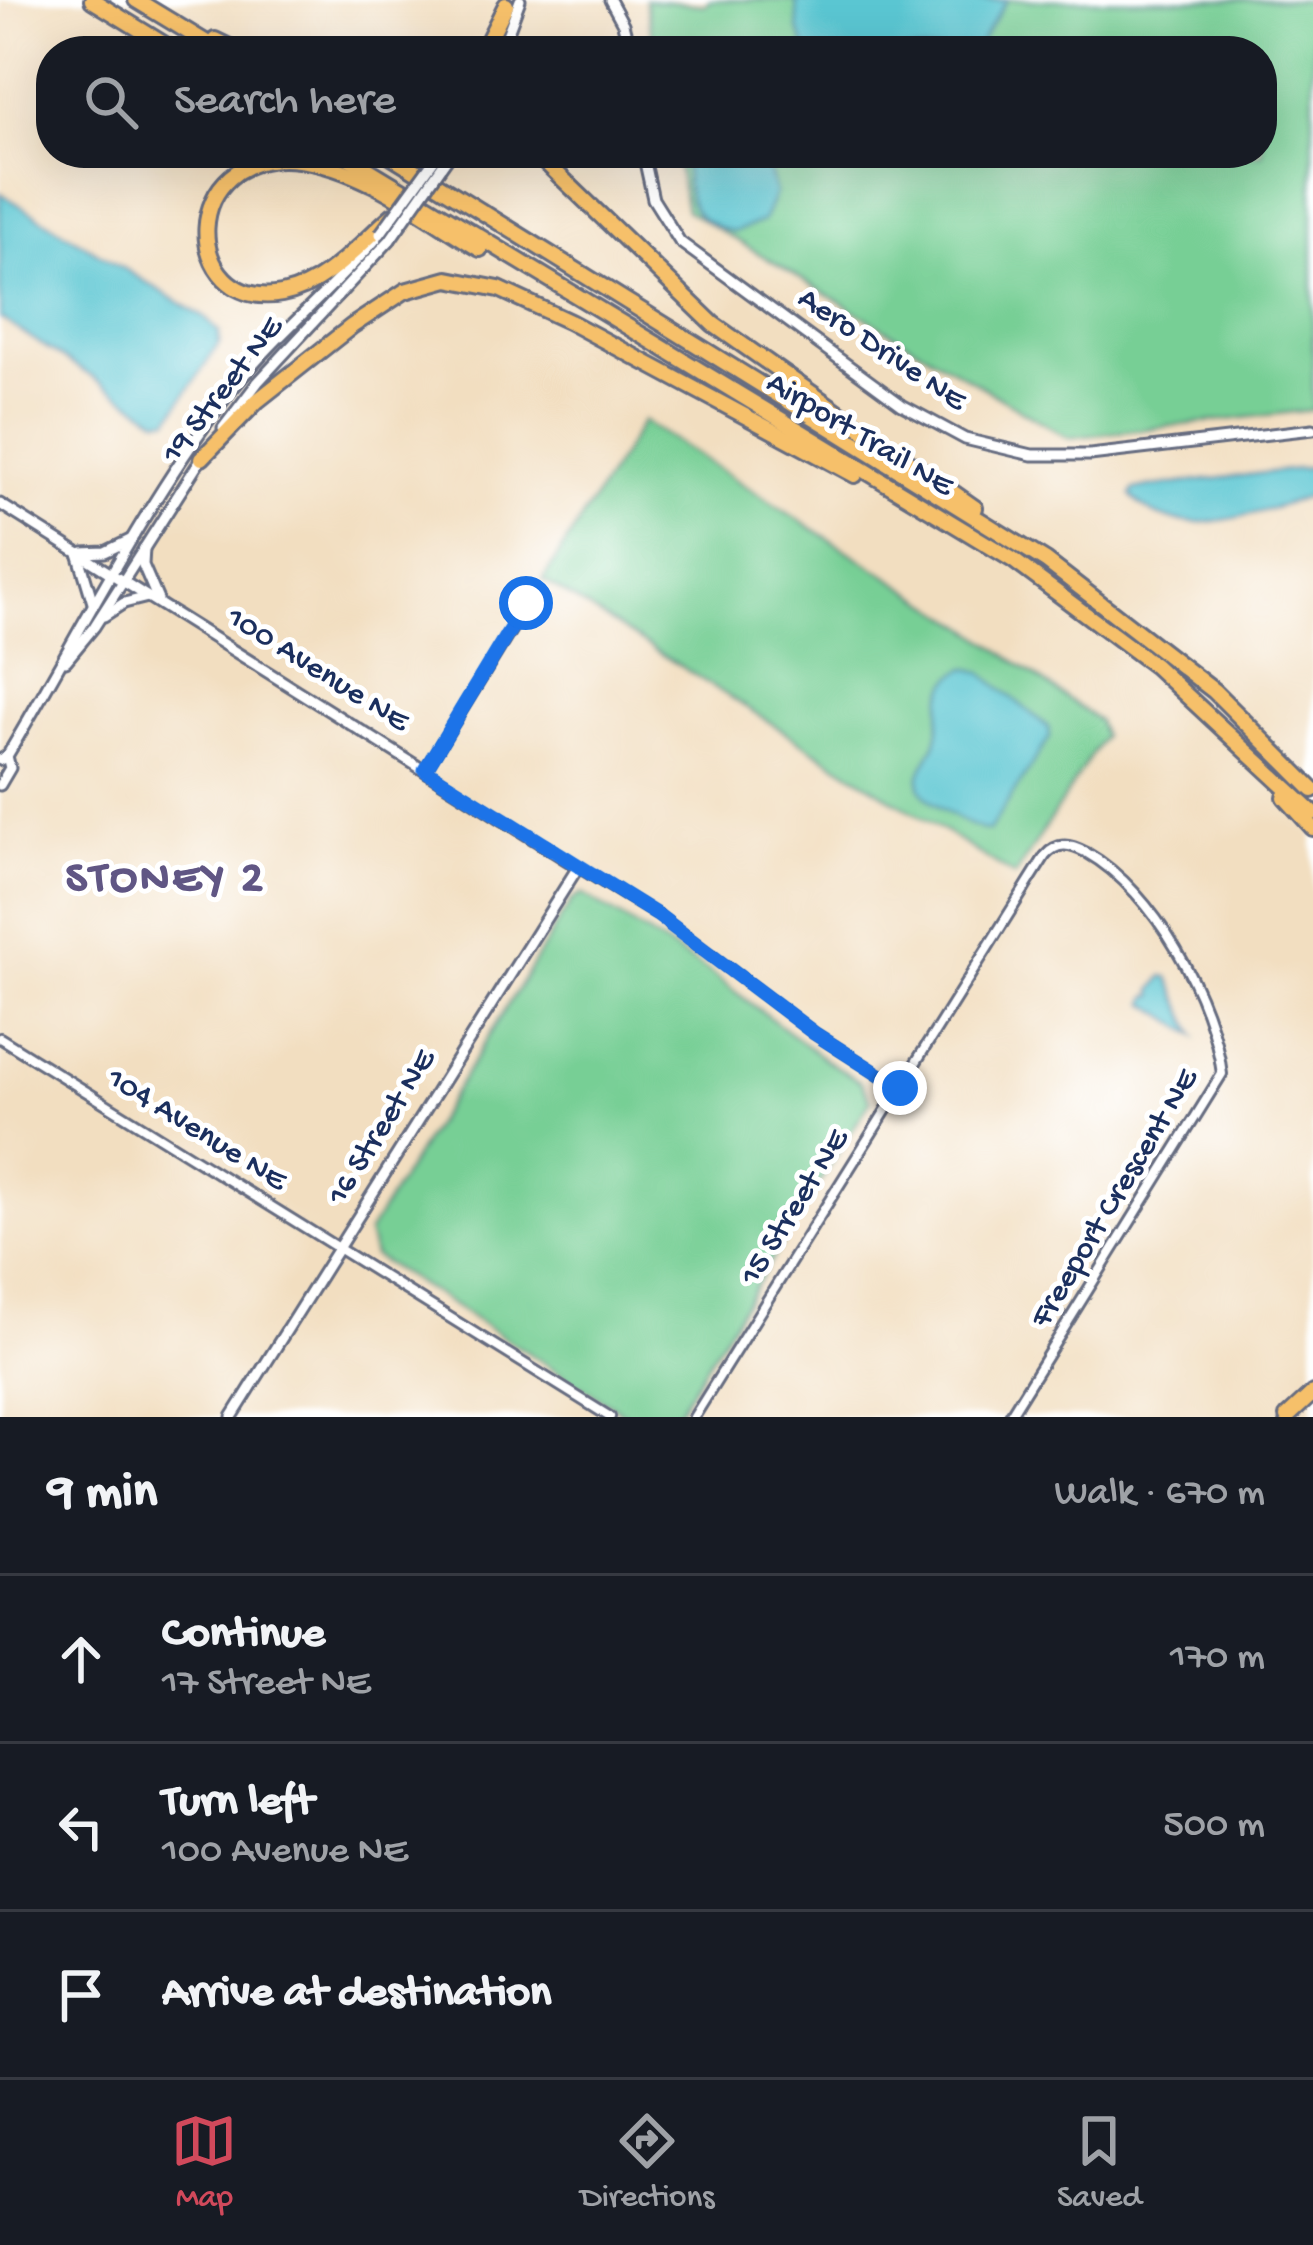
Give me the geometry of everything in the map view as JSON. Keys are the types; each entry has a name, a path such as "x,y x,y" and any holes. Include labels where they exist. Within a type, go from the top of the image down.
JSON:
{"highway":[{"path":"92,0 151,36"},
{"path":"495,36 515,3"},
{"path":"144,4 196,36"},
{"path":"144,4 208,36"},
{"path":"247,168 236,172 215,194 204,231 213,263 230,282 250,292 276,296 304,288 381,235 402,208"},
{"path":"329,168 366,182 525,275 596,309"},
{"name":"Airport Trail NE","path":"366,168 1012,560 1155,666 1313,813"},
{"name":"Airport Trail NE","path":"412,168 1046,561 1214,692 1313,790"},
{"path":"552,168 713,324 1046,561"},
{"path":"202,458 291,372 380,307 432,281 474,281 615,344 1012,560"},
{"path":"1155,666 1313,828"},
{"path":"1214,692 1313,779"},
{"path":"1289,1416 1313,1395"}],"street":[{"path":"610,0 626,36"},
{"path":"505,36 515,3"},
{"path":"402,208 429,168"},
{"name":"19 Street NE","path":"0,785 10,768 4,758 182,458 245,373 381,235 423,199 443,168"},
{"name":"Aero Drive NE","path":"646,168 653,199 680,242 902,405 965,439 1032,454 1090,455 1313,428"},
{"name":"19 Street NE","path":"55,675 99,619 202,458 258,382 381,235"},
{"name":"100 Avenue NE","path":"0,504 659,916 814,1033 900,1088"},
{"path":"93,603 78,553 105,552 133,539"},
{"path":"144,548 143,565 161,605"},
{"path":"425,770 523,611 527,593"},
{"path":"99,619 124,603 148,597"},
{"name":"15 Street NE","path":"694,1417 1045,856 1058,845"},
{"name":"Freeport Crescent NE","path":"1010,1417 1222,1075 1204,1010 1150,908 1104,863 1072,846 1058,845"},
{"name":"16 Street NE","path":"232,1417 578,867"},
{"name":"104 Avenue NE","path":"0,1039 610,1417"}],"green space":[{"path":"645,0 705,5 709,0 1313,0 1313,410 1068,438 686,210 678,168 1277,168 1277,36 652,36"},
{"path":"643,421 966,626 1097,720 1103,736 1015,876 543,580"},
{"path":"582,894 708,971 861,1082 871,1100 674,1417 630,1417 374,1256 368,1233 572,900"}],"water":[{"path":"796,0 1007,0 984,36 801,36"},
{"path":"685,168 768,168 775,194 763,221 734,232 697,213"},
{"path":"0,193 205,318 219,332 219,344 169,419 158,419 0,318"},
{"path":"1313,467 1313,495 1217,521 1169,519 1148,510 1131,495 1148,487"},
{"path":"967,668 981,672 1049,728 1050,737 989,831 949,814 920,785 920,774 938,735 946,686"},
{"path":"1163,976 1169,977 1195,1035 1146,1003 1149,996 1155,996 1153,990"}],"district":[{"name":"STONEY 2","path":"166,880"}],"route":[{"path":"526,603 425,770 659,916 774,1005 900,1088"}]}
